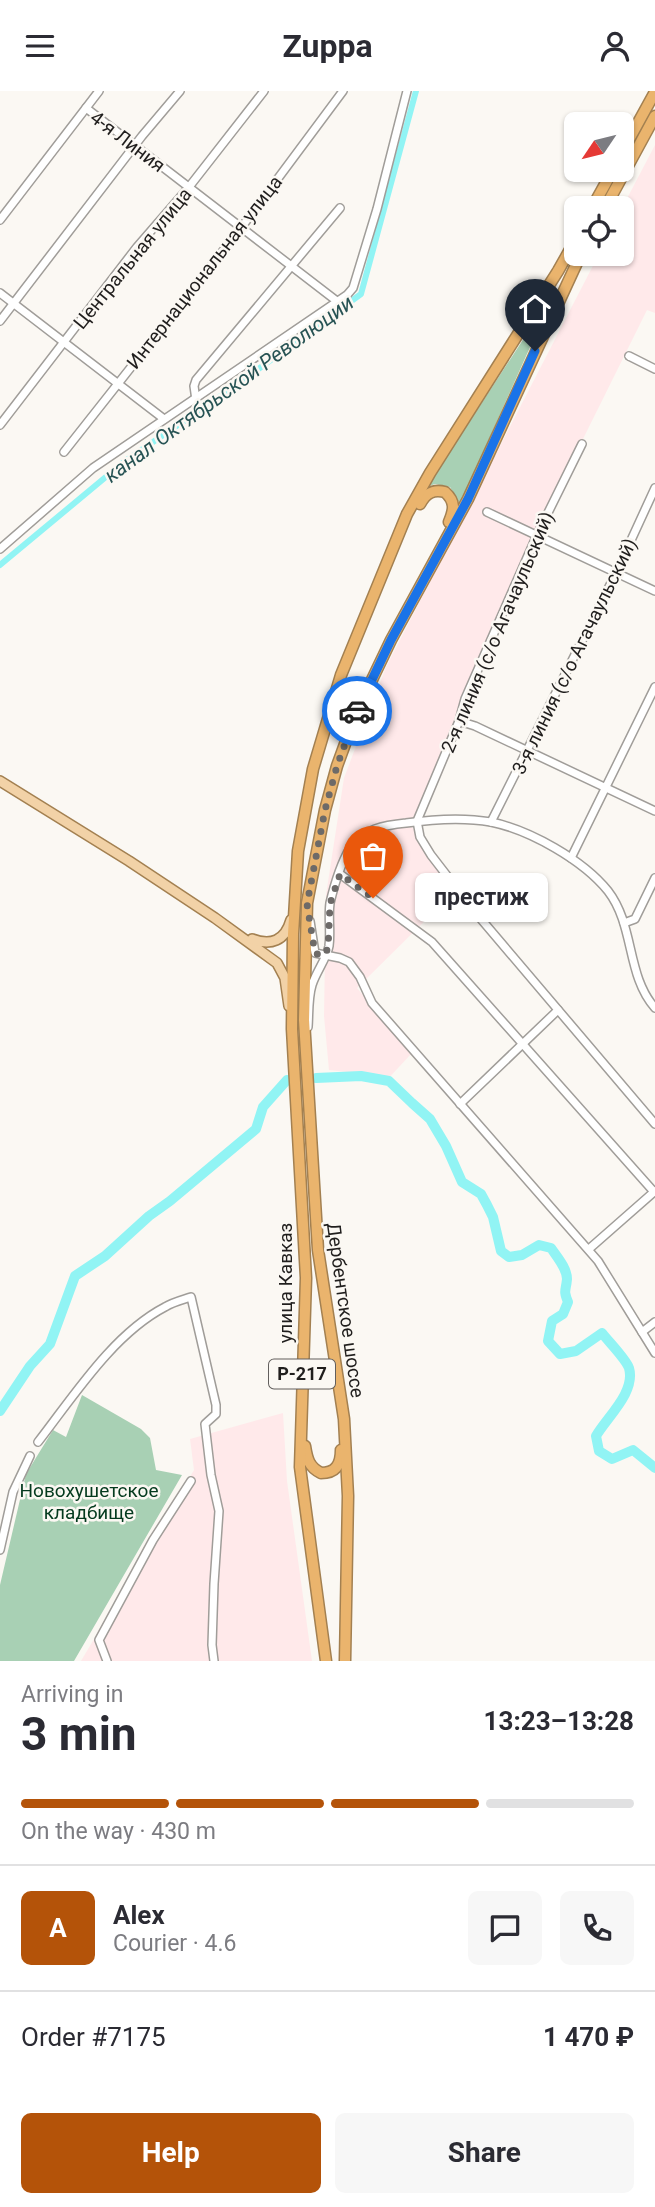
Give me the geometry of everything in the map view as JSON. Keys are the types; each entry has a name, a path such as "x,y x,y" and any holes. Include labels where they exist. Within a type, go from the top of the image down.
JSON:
{"highway":[{"path":"634,130 655,92"},
{"path":"612,196 655,116"},
{"path":"385,566 407,514 430,474 564,260"},
{"path":"307,904 325,810 337,766 357,711 391,640 468,499 575,266"},
{"path":"385,566 425,495 438,490 445,492 453,503 454,511 419,590"},
{"name":"улица Кавказ","path":"326,1661 300,1467 306,1278 292,1029 295,902 298,851 313,769 341,675 385,566"},
{"name":"Дербентское шоссе","path":"307,904 304,964 306,1048 318,1250 344,1419 348,1496 345,1661"},
{"path":"301,1400 308,1461 316,1470 325,1473 335,1468 341,1456 339,1393"}],"main road":[{"path":"0,781 139,867 277,963 285,978 292,1029"},
{"path":"240,935 265,944 278,941 288,931 295,902"}],"street":[{"path":"0,220 99,91"},
{"path":"0,321 180,91"},
{"name":"Центральная улица","path":"0,425 138,247 264,91"},
{"name":"Интернациональная улица","path":"64,452 241,228 343,91"},
{"path":"0,549 93,468 338,302 353,288 377,209 407,91"},
{"name":"4-я Линия","path":"86,108 338,302"},
{"path":"196,400 194,386 197,380 340,208"},
{"path":"0,293 164,419"},
{"path":"629,356 655,369"},
{"name":"2-я линия (с/о Агачаульский)","path":"416,821 459,721 465,699 537,535 582,444"},
{"name":"3-я линия (с/о Агачаульский)","path":"491,822 655,488"},
{"path":"487,512 655,591"},
{"path":"571,858 655,687"},
{"path":"459,721 475,726 655,811"},
{"path":"306,1048 310,993 328,949 330,904 350,847 361,836 375,829 416,821 463,819 491,822 520,831 571,858 608,891 620,909 640,985 655,1008"},
{"path":"416,821 420,837 431,855 475,912 655,1123"},
{"path":"340,874 432,941 654,1192 589,1249"},
{"path":"624,923 635,919 655,878"},
{"path":"307,904 315,953 340,958 356,970 372,1003 589,1249 655,1353"},
{"path":"460,1104 558,1010"},
{"path":"38,1442 90,1376 131,1331 165,1306 191,1297 216,1405 216,1414 205,1424 211,1475 219,1511 213,1596 214,1661"},
{"path":"642,1332 655,1322"},
{"path":"0,1550 13,1492 30,1456"},
{"path":"107,1661 99,1640 153,1540 191,1481"}],"shaded area":[{"path":"655,145 655,313 647,310 517,572 412,827 432,861 455,891 357,988 412,1053 385,1082 365,1074 329,1070 324,1016 326,895 344,778 386,667 593,266 634,266 634,196 628,196"},
{"path":"283,1413 287,1481 312,1661 81,1661 194,1470 190,1439"}],"green space":[{"path":"556,289 460,504 450,487 435,484 427,487"},
{"name":"Новохушетское кладбище","path":"82,1395 141,1429 150,1438 156,1470 182,1475 74,1661 0,1661 0,1585 26,1474 53,1430 66,1437"}],"waterway":[{"name":"канал Октябрьской Революции","path":"0,565 125,461 231,389 361,294 416,91"},
{"path":"316,1078 361,1076 389,1081 430,1119 462,1182 481,1194 493,1217 501,1251 509,1257 522,1255 539,1245 551,1248 565,1271 565,1293 568,1302 563,1314 552,1321 548,1341 560,1354 576,1351 602,1333 629,1368 630,1377 625,1395 596,1436 599,1451 612,1459 633,1450 655,1468"},
{"path":"0,1411 30,1366 50,1344 75,1276 105,1256 149,1216 256,1129 263,1107 287,1080"}],"way so far":[{"path":"357,711 337,766 325,810 307,904 315,953 322,956 328,949 330,904 340,874 373,898"}],"place":[{"name":"престиж","path":"373,898"}],"route":[{"path":"357,711 391,640 468,499 535,351"}]}
